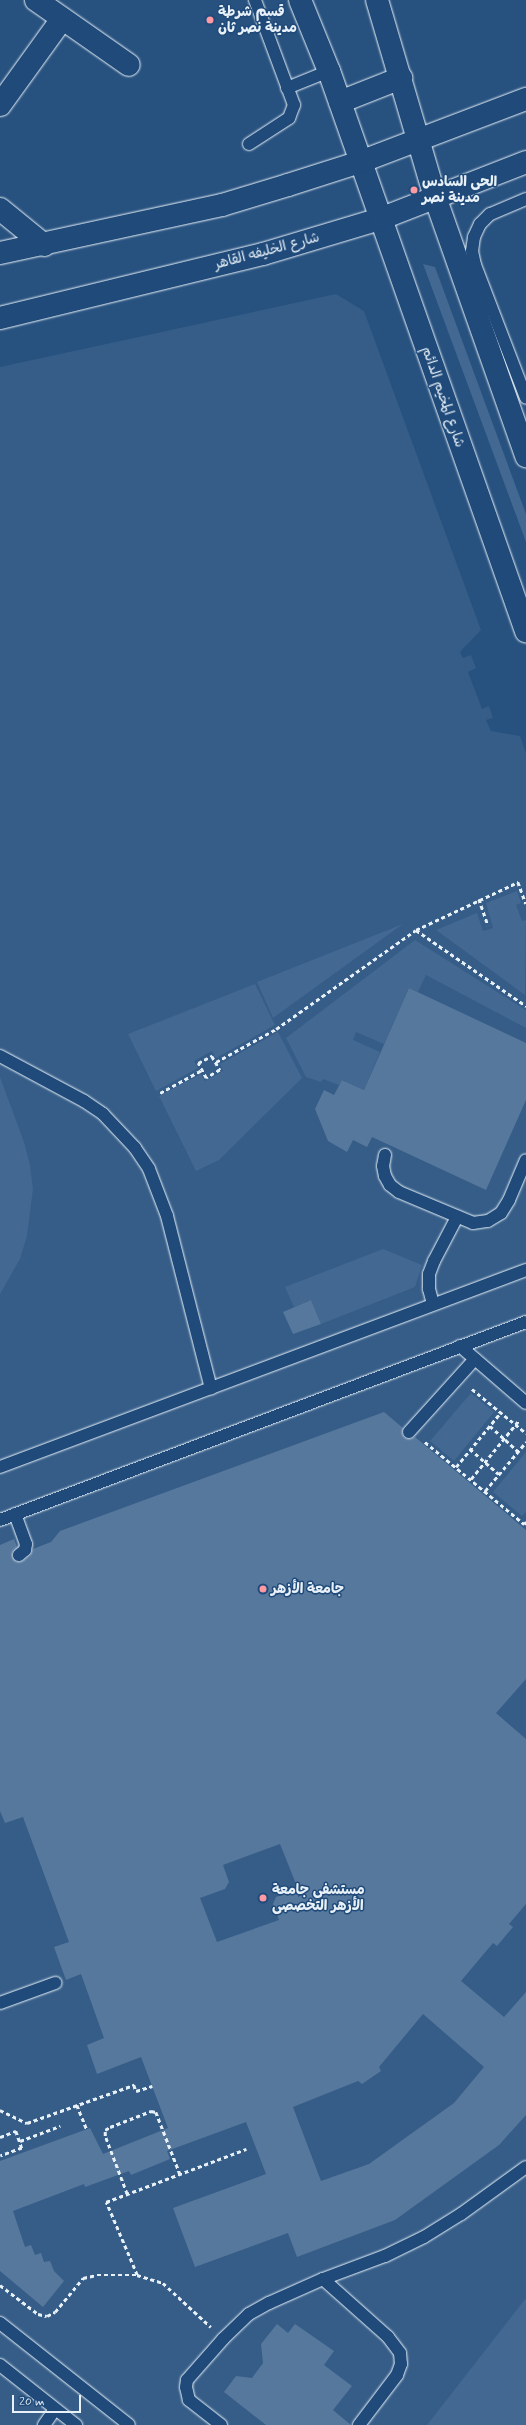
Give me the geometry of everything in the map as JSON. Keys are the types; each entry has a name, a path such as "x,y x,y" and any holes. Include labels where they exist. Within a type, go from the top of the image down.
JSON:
{"main road":[{"path":"36,0 129,65"},
{"name":"شارع المخيم الدائم","path":"300,0 329,71 526,631"},
{"path":"377,0 435,197 526,456"},
{"path":"0,105 62,18"},
{"path":"340,102 401,78"},
{"path":"0,253 44,245 222,205 360,162 526,99"},
{"name":"شارع الخليفه القاهر","path":"0,318 263,254 380,219 526,162"},
{"path":"0,209 44,245"}],"lane":[{"path":"249,144 289,118 294,105 254,0"},
{"path":"287,88 329,71"},
{"path":"526,199 490,214 480,224 474,237 472,251 475,265 526,398"},
{"path":"0,1056 84,1101 103,1114 135,1148 149,1169 167,1216 211,1388"},
{"path":"385,1155 384,1171 390,1185 399,1192 457,1217 473,1222 480,1222 495,1218 501,1213 509,1200 526,1160"},
{"path":"433,1304 429,1289 429,1274 434,1260 457,1217"},
{"path":"0,1467 526,1270"},
{"path":"0,1520 526,1322"},
{"path":"460,1346 526,1403"},
{"path":"409,1432 479,1363"},
{"path":"15,1514 26,1544 25,1550 19,1555"},
{"path":"0,2003 56,1983"},
{"path":"221,2425 189,2400 186,2387 190,2375 223,2339 260,2307 322,2279 384,2256 424,2237 461,2214 526,2167"},
{"path":"322,2279 388,2337 400,2353 401,2364 396,2375 359,2425"},
{"path":"0,2323 129,2425"},
{"path":"0,2365 76,2425"},
{"path":"44,2425 55,2409"}],"path":[{"path":"216,1062 276,1029 416,930 479,899 518,882 526,904"},
{"path":"479,899 488,925"},
{"path":"416,930 526,1005"},
{"path":"212,1056 220,1070 206,1078 202,1070 198,1063 212,1056"},
{"path":"160,1093 202,1070"},
{"path":"479,1363 467,1385 526,1433"},
{"path":"456,1467 501,1412"},
{"path":"471,1479 521,1418"},
{"path":"490,1426 518,1451"},
{"path":"422,1439 524,1524 526,1522"},
{"path":"485,1491 526,1442"},
{"path":"470,1449 498,1474"},
{"path":"0,2110 27,2123 134,2085 136,2091 152,2086"},
{"path":"77,2105 87,2130"},
{"path":"127,2194 105,2136 105,2130 151,2111 156,2112 180,2174"},
{"path":"20,2141 60,2126"},
{"path":"0,2137 16,2131 22,2148 0,2156"},
{"path":"137,2275 106,2203 246,2149"},
{"path":"0,2285 38,2314 47,2316 55,2312 83,2278 97,2275 137,2275 164,2283 178,2294 223,2339"}],"shaded area":[{"path":"423,264 435,267 526,514 526,542"},
{"name":"جامعة الأزهر","path":"336,294 364,311 481,630 460,652 463,658 471,655 476,668 468,672 482,709 489,706 493,718 486,720 491,731 520,736 526,753 526,2425 0,2425 0,367"},
{"path":"517,891 521,903 516,905 522,921 526,920 525,995 436,930 477,913 483,931 493,928 486,903"},
{"path":"403,924 273,1018 257,982"},
{"path":"415,940 526,1010 526,1028 426,975 418,992 409,988 384,1044 356,1032 353,1040 380,1052 364,1090 343,1080 339,1085 323,1079 321,1082 306,1077 286,1038"},
{"path":"255,984 275,1025 216,1058 212,1051 194,1061 198,1068 156,1091 128,1034"},
{"path":"278,1032 302,1078 219,1160 196,1171 159,1096 201,1074 205,1081 223,1071 220,1064"},
{"path":"0,1077 24,1142 30,1165 33,1189 27,1236 20,1259 0,1294"},
{"path":"383,1249 422,1265 415,1287 321,1324 311,1300 294,1307 285,1287"},
{"path":"471,1393 494,1412 454,1461 430,1441"},
{"path":"526,1452 526,1512 522,1516 493,1492"},
{"path":"526,2298 526,2425 427,2425"}],"building":[{"path":"409,988 526,1043 526,1100 486,1190 372,1137 367,1147 353,1140 347,1152 328,1141 315,1109 324,1090 334,1095 342,1080 364,1090"},
{"path":"311,1300 321,1324 293,1334 283,1312"},
{"name":"مستشفى جامعة الأزهر التخصصى","path":"384,1412 403,1428 402,1434 404,1438 411,1439 415,1437 526,1530 526,1679 496,1713 526,1739 526,1904 509,1924 513,1927 497,1946 493,1943 461,1981 504,2017 526,1992 526,2115 499,2145 395,2220 297,2257 288,2233 195,2267 173,2208 266,2174 246,2122 167,2151 170,2159 131,2175 129,2171 85,2187 84,2184 13,2211 25,2247 31,2245 35,2255 41,2253 44,2262 50,2261 54,2271 64,2281 43,2307 0,2271 0,2161 90,2128 103,2154 168,2128 141,2057 97,2074 87,2045 104,2038 81,1974 66,1980 54,1947 69,1942 23,1817 5,1823 0,1811 0,1545 14,1539 17,1547 12,1552 12,1557 16,1562 21,1562 30,1556 33,1549 51,1542 60,1531","holes":["280,1844 298,1889 276,1897 273,1904 279,1920 217,1942 200,1898 225,1889 229,1882 223,1865","423,2014 484,2067 454,2103 369,2164 321,2181 293,2107 358,2081 362,2084 381,2071 379,2067"]},
{"path":"277,2324 288,2333 295,2324 334,2351 324,2365 352,2386 333,2410 351,2425 266,2425 224,2392 236,2376 252,2378 263,2363 261,2344"}],"place":[{"name":"قسم شرطة مدينة نصر ثان","path":"210,20"},
{"name":"الحى السادس مدينة نصر","path":"414,190"},
{"name":"جامعة الأزهر","path":"263,1589"},
{"name":"مستشفى جامعة الأزهر التخصصى","path":"263,1898"}]}
